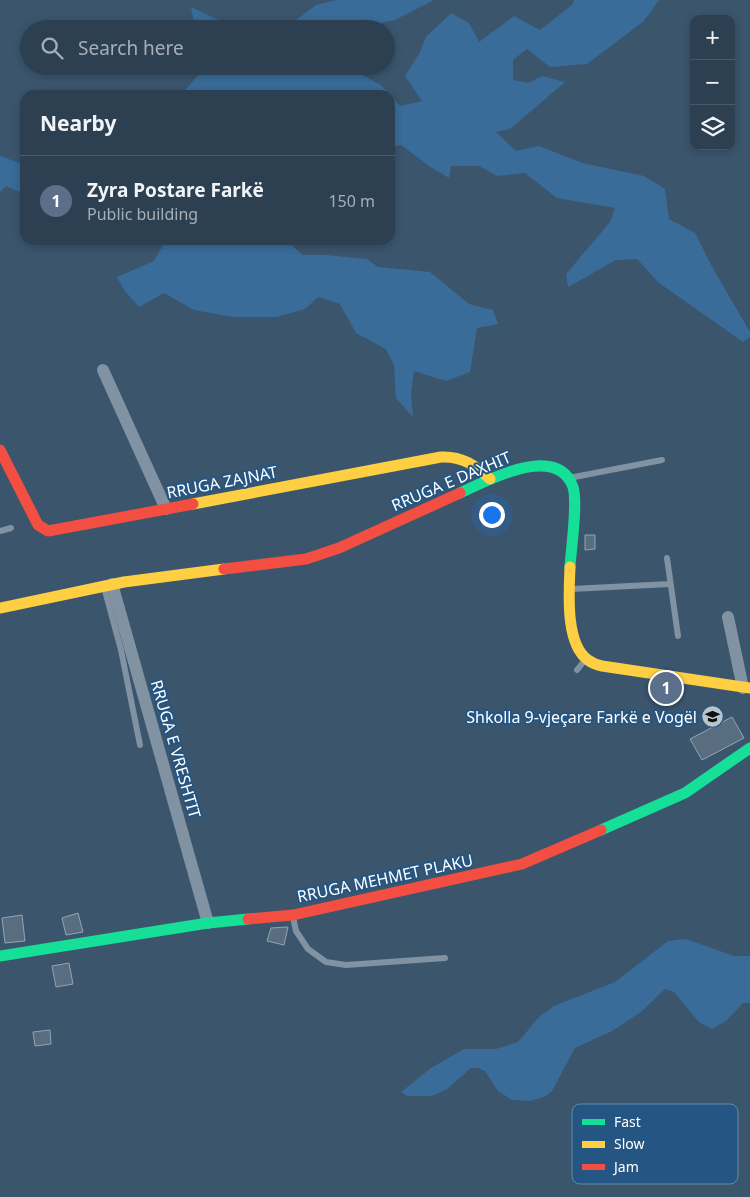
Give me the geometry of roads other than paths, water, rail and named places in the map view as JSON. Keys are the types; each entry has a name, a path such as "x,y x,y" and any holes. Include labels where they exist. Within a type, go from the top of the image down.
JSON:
{"street":[{"path":"103,370 166,509"},
{"name":"RRUGA ZAJNAT","path":"0,450 38,525 48,531 441,457 460,457 490,478"},
{"name":"RRUGA E DAXHIT","path":"0,608 108,585 288,562 322,554 490,478 512,470 544,466 558,470 568,478"},
{"path":"568,478 572,483 574,494 570,615 577,646 586,659 602,666 746,688 728,617"},
{"name":"RRUGA E VRESHTIT","path":"108,585 208,924"},
{"name":"RRUGA MEHMET PLAKU","path":"0,956 208,924 293,915 522,864 685,793 750,748"}],"lane":[{"path":"568,478 662,460"},
{"path":"0,531 11,528"},
{"path":"667,558 678,636"},
{"path":"570,590 670,584"},
{"path":"108,585 140,744"},
{"path":"577,670 586,659"},
{"path":"293,915 296,932 308,948 326,962 346,965 445,958"}],"place":[{"name":"Zyra Postare Farkë","path":"666,688"},
{"name":"Shkolla 9-vjeçare Farkë e Vogël","path":"713,717"}]}
